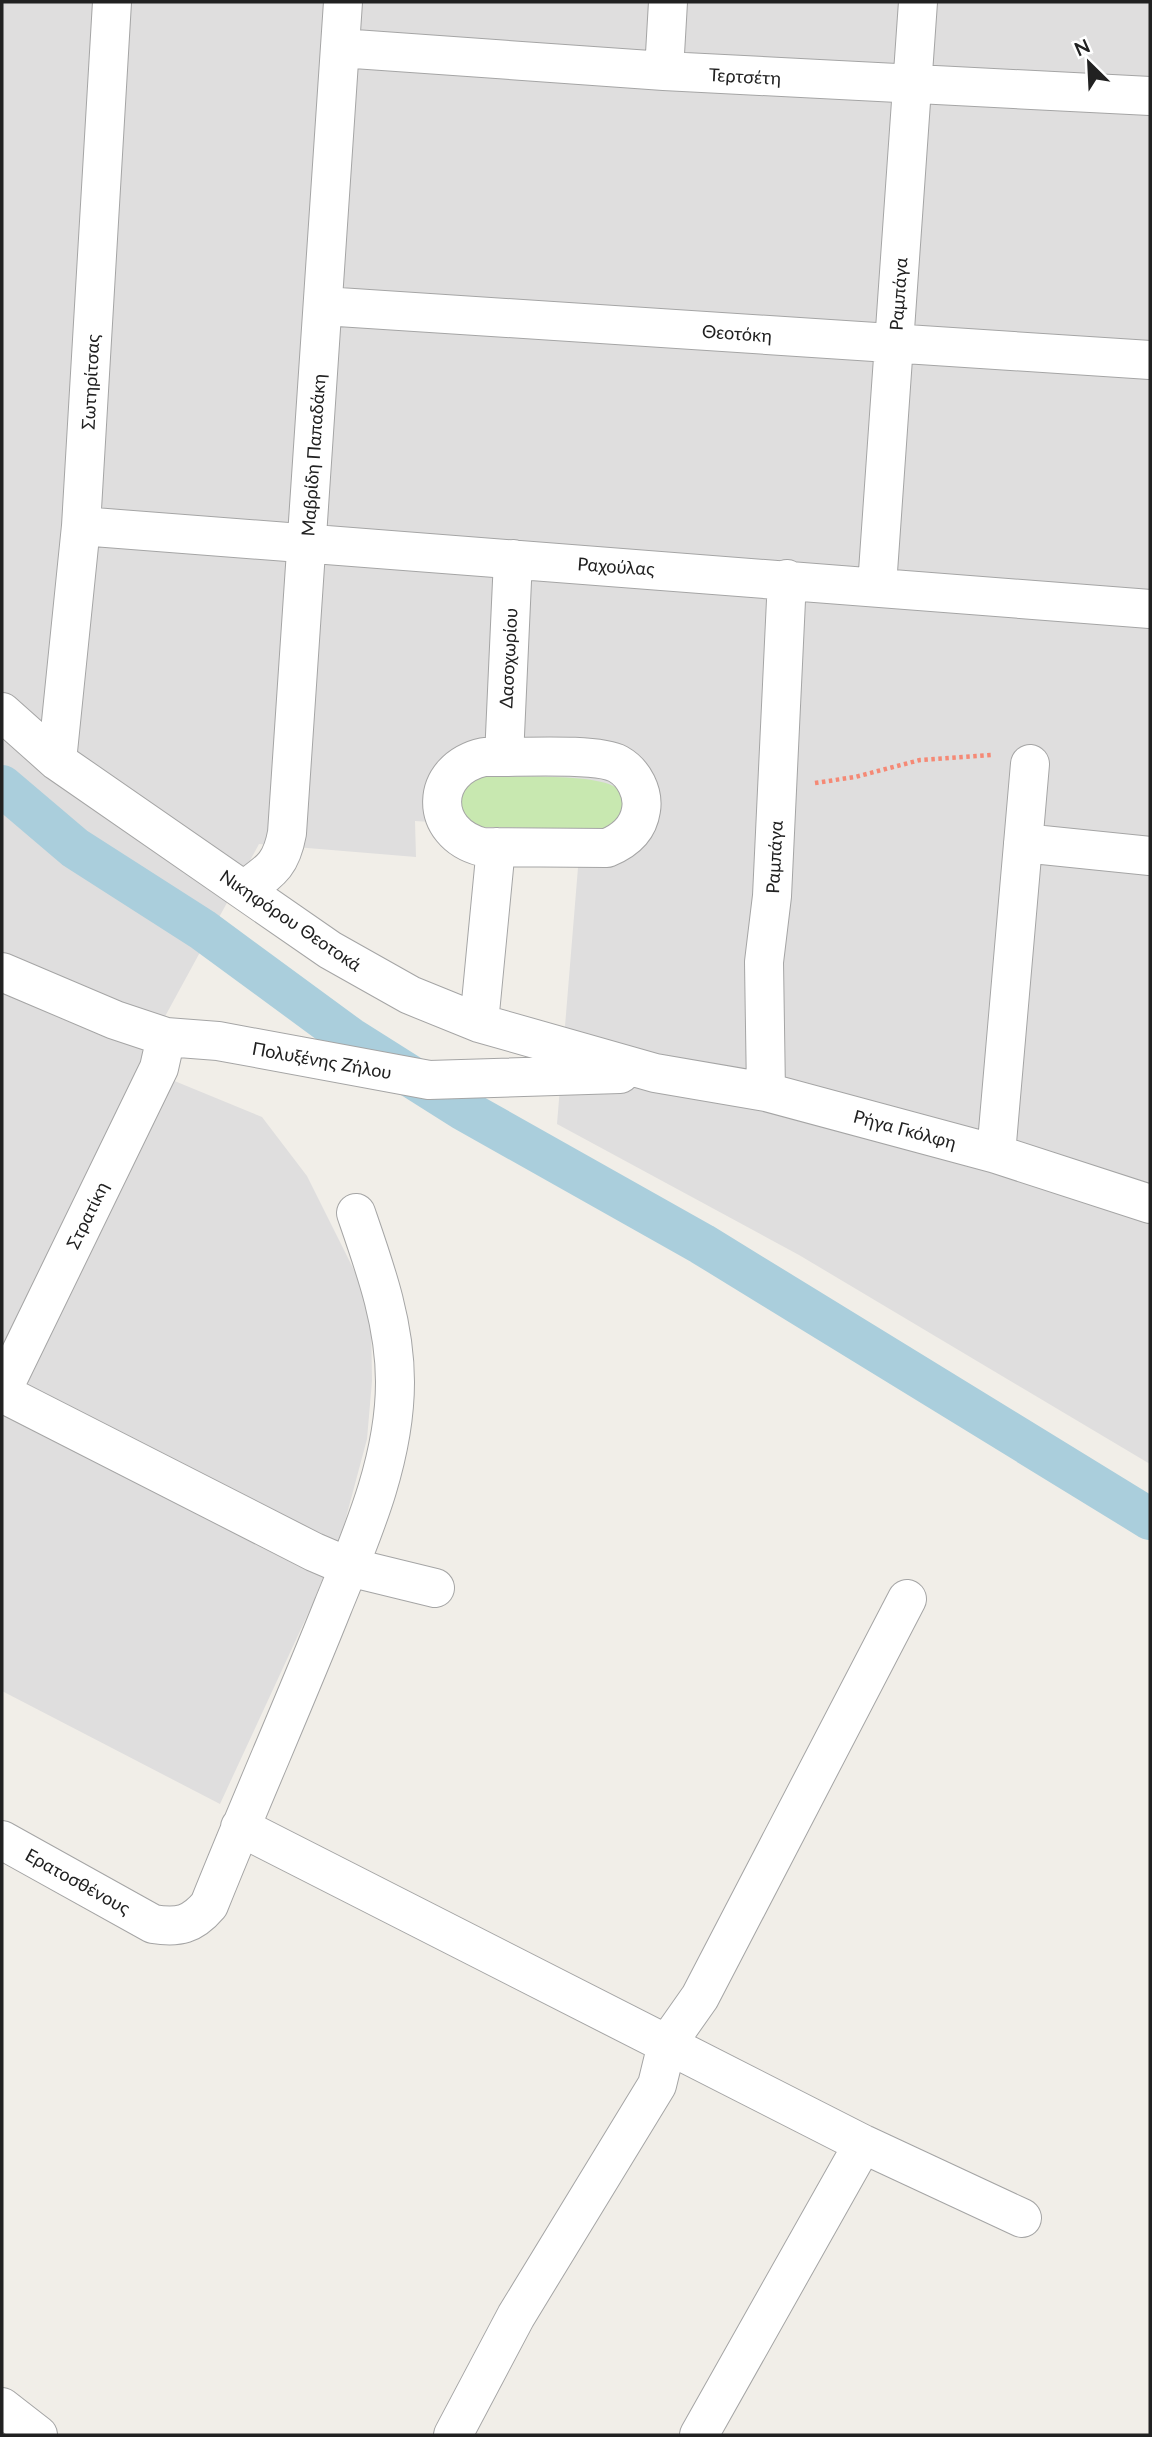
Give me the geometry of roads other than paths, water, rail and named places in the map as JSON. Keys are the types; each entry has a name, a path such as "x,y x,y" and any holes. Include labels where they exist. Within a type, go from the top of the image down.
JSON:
{"street":[{"name":"Σωτηρίτσας","path":"57,761 81,526 112,2"},
{"name":"Μαβρίδη Παπαδάκη","path":"244,890 273,869 283,855 287,834 343,2"},
{"path":"664,71 668,2"},
{"name":"Ραμπάγα","path":"877,586 918,2"},
{"name":"Τερτσέτη","path":"340,48 912,86 1150,96"},
{"name":"Θεοτόκη","path":"323,306 1150,360"},
{"name":"Ραχούλας","path":"81,526 1150,609"},
{"name":"Δασοχωρίου","path":"504,757 513,559"},
{"name":"Ραμπάγα","path":"766,1092 764,962 772,895 787,579"},
{"name":"Νικηφόρου Θεοτοκά","path":"2,712 57,761 330,950 410,995 479,1023 656,1073"},
{"path":"504,757 594,759 618,764 636,783 642,808 633,831 621,842 607,848 496,847 467,843 454,834 446,821 442,807 443,791 449,777 471,760 504,757"},
{"path":"996,1154 1030,764"},
{"path":"1023,843 1150,856"},
{"path":"479,1023 496,847"},
{"name":"Πολυξένης Ζήλου","path":"2,972 115,1020 166,1037 218,1041 429,1080 656,1073"},
{"name":"Στρατίκη","path":"2,1392 159,1068 166,1037"},
{"name":"Ρήγα Γκόλφη","path":"656,1073 766,1092 996,1154 1150,1204"},
{"path":"356,1213 387,1313 395,1383 382,1472 321,1640 240,1827 863,2144 1022,2218"},
{"path":"2,1392 349,1567 435,1588"},
{"path":"453,2435 516,2316 657,2085 667,2043 707,1984 907,1599"},
{"name":"Ερατοσθένους","path":"2,1840 153,1924 176,1927 195,1920 209,1905 240,1827"},
{"path":"699,2435 863,2144"},
{"path":"2,2407 38,2435"}],"waterway":[{"path":"2,786 75,848 203,930 350,1038 464,1110 702,1244 1150,1519"}]}
